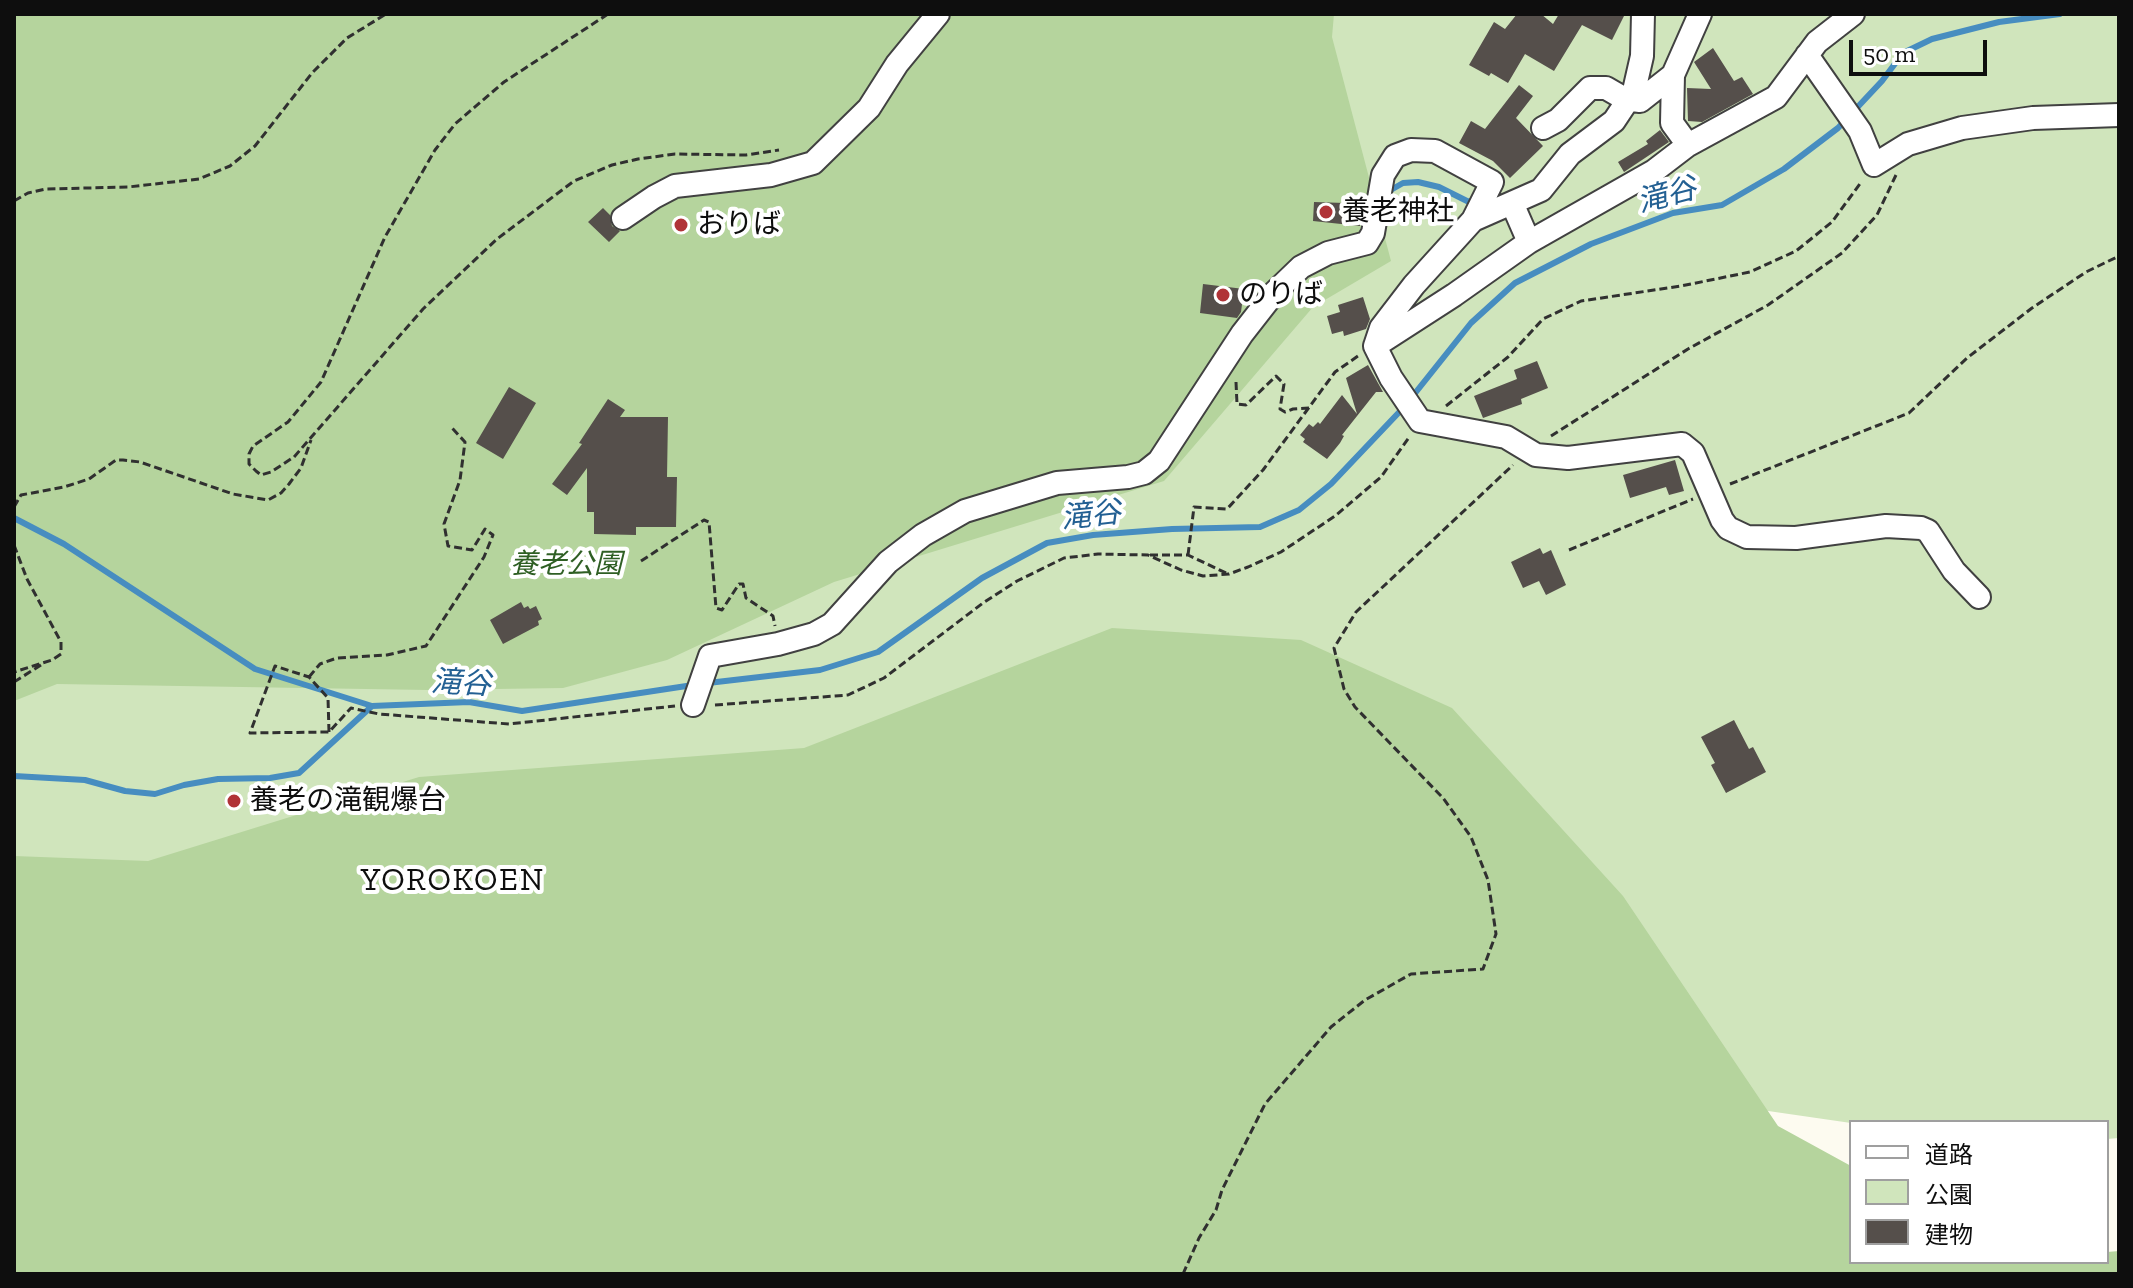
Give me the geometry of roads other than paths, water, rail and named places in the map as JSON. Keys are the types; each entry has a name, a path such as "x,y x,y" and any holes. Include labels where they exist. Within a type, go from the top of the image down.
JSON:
{"street":[{"path":"623,218 675,186 771,175 813,163 869,108 897,64 938,14"},
{"path":"1473,220 1541,190 1570,154 1614,121 1634,91 1642,56 1643,14"},
{"path":"1688,145 1672,123 1673,75 1700,14"},
{"path":"1375,346 1529,242 1654,171 1688,145 1776,97 1817,42 1853,14"},
{"path":"1807,55 1860,131 1874,165 1929,136 2005,121 2119,115"},
{"path":"1627,98 1673,75"},
{"path":"1543,128 1558,120 1590,88 1606,88 1672,116"},
{"path":"693,705 710,656 778,644 814,634 832,624 888,562 923,535 965,511 1057,483 1144,473 1159,461 1242,334 1274,293 1301,267 1314,260 1367,243 1373,233 1383,175 1395,156 1411,150 1435,151 1492,182 1473,220 1405,296 1381,328 1375,346 1391,378 1420,421 1506,437 1536,455 1568,458 1682,444 1693,453 1728,528 1747,537 1796,538 1886,526 1909,526 1928,531 1954,571 1979,597"},
{"path":"1512,203 1529,242"}],"waterway":[{"name":"滝谷","path":"1412,397 1471,323 1515,283 1591,244 1673,213 1722,205 1784,169 1838,128 1882,81 1903,53 1932,39 1999,22 2060,14"},
{"path":"1389,191 1403,183 1418,182 1475,202"},
{"name":"滝谷","path":"708,683 820,670 878,652 982,578 1047,543 1093,535 1172,529 1260,527 1299,510 1331,484 1405,406"},
{"path":"14,518 64,544 255,669 372,706"},
{"name":"滝谷","path":"14,776 85,780 125,791 155,794 218,779 270,778 299,773 372,706 469,702 522,711 693,685"}],"place":[{"name":"養老神社","path":"1326,212"},
{"name":"おりば","path":"681,225"},
{"name":"のりば","path":"1223,295"},
{"name":"養老の滝観爆台","path":"234,801"}],"district":[{"name":"YOROKOEN","path":"453,881"}],"park label":[{"name":"養老公園","path":"566,565"}]}
